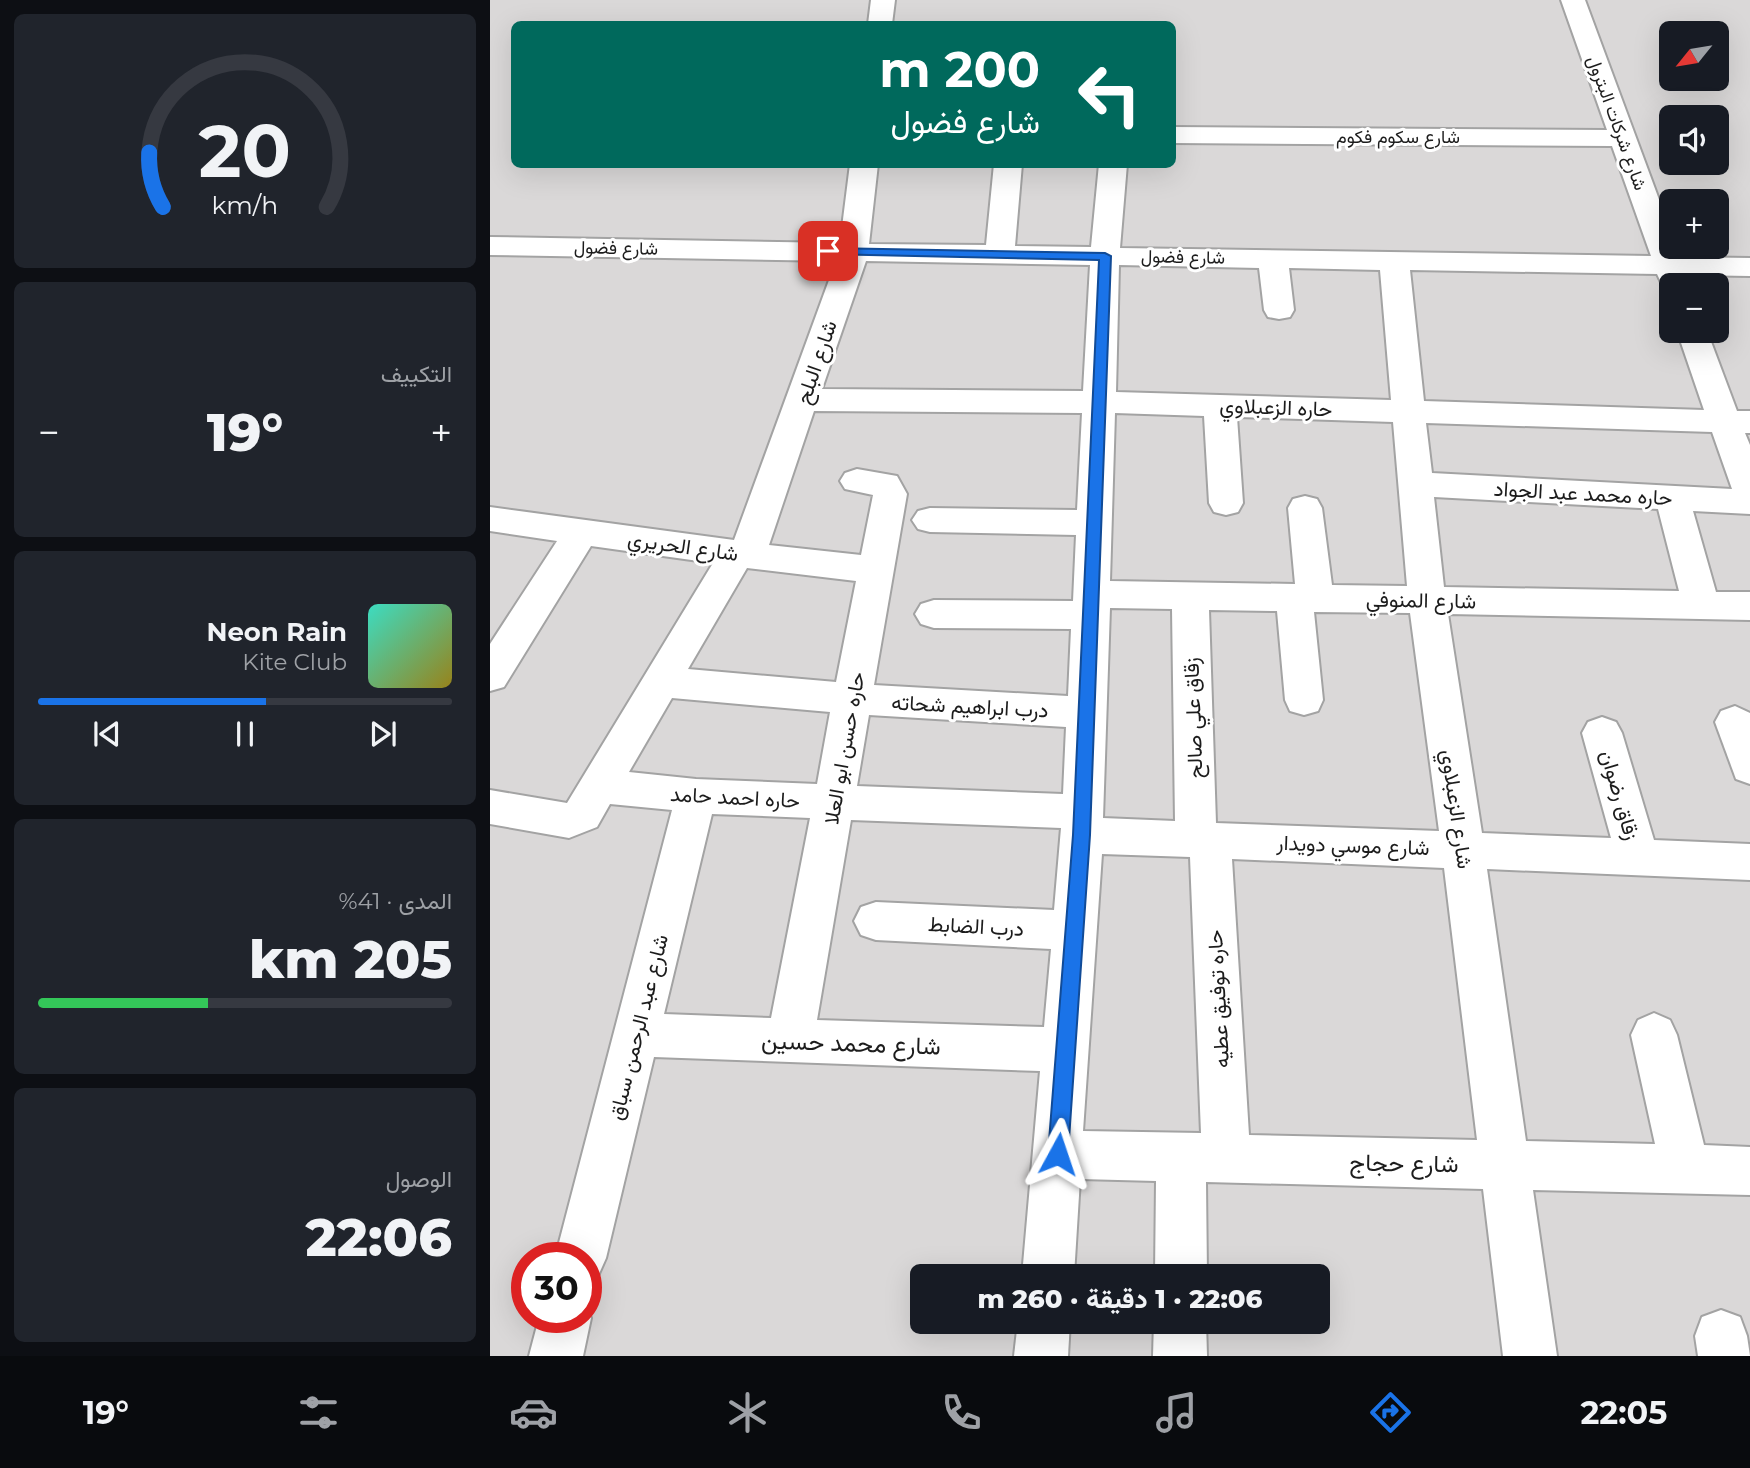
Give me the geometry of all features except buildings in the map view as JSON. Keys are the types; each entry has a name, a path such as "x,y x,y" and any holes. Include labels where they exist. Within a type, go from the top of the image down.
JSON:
{"street":[{"path":"880,21 883,0"},
{"name":"شارع شركات البترول","path":"1573,0 1671,273"},
{"name":"شارع سكوم فكوم","path":"1176,135 1623,138"},
{"name":"شارع البلح","path":"490,807 569,821 577,819 742,554 802,400 854,252 864,168"},
{"path":"1000,255 1008,168"},
{"path":"1049,1264 1082,823 1105,256 1113,168"},
{"name":"شارع فضول","path":"490,246 1394,260 1659,274"},
{"path":"1273,258 1279,310"},
{"name":"شارع الزعبلاوي","path":"1394,260 1427,600 1531,1356"},
{"name":"شارع فضول","path":"1692,273 1750,267"},
{"path":"1698,343 1737,421 1750,491"},
{"name":"حاره الزعبلاوي","path":"802,400 1100,402 1737,421"},
{"path":"1220,406 1226,503"},
{"name":"حاره حسن ابو العلا","path":"790,1041 889,489 885,485 857,481"},
{"name":"حاره محمد عبد الجواد","path":"1416,484 1750,502"},
{"path":"1672,498 1701,604"},
{"path":"1304,700 1305,508"},
{"name":"شارع الحريري","path":"490,519 876,570"},
{"path":"930,520 1095,523"},
{"path":"490,676 581,532"},
{"name":"شارع المنوفي","path":"934,614 1190,596 1750,606"},
{"name":"زقاق علي صالح","path":"1190,596 1203,840"},
{"name":"درب ابراهيم شحاته","path":"660,682 853,699 1087,713"},
{"path":"1735,722 1750,767"},
{"name":"زقاق رضوان","path":"1601,733 1638,858"},
{"name":"حاره احمد حامد","path":"598,786 696,796 834,802 1082,823"},
{"name":"شارع عبد الرحمن سباق","path":"584,1242 696,796"},
{"name":"شارع موسي دويدار","path":"1082,823 1203,840 1750,862"},
{"name":"حاره توفيق عطيه","path":"1183,1264 1204,1158 1203,840"},
{"name":"درب الضابط","path":"876,921 1075,931"},
{"name":"شارع محمد حسين","path":"636,1035 1066,1050"},
{"path":"1654,1035 1685,1170"},
{"name":"شارع حجاج","path":"1058,1154 1750,1171"},
{"path":"556,1356 561,1333"},
{"path":"1041,1356 1043,1334"},
{"path":"1180,1334 1180,1356"}],"shaded area":[{"path":"490,0 1750,0 1750,1356 490,1356"}],"route":[{"path":"828,251 1105,256 1082,835 1058,1154"}]}
